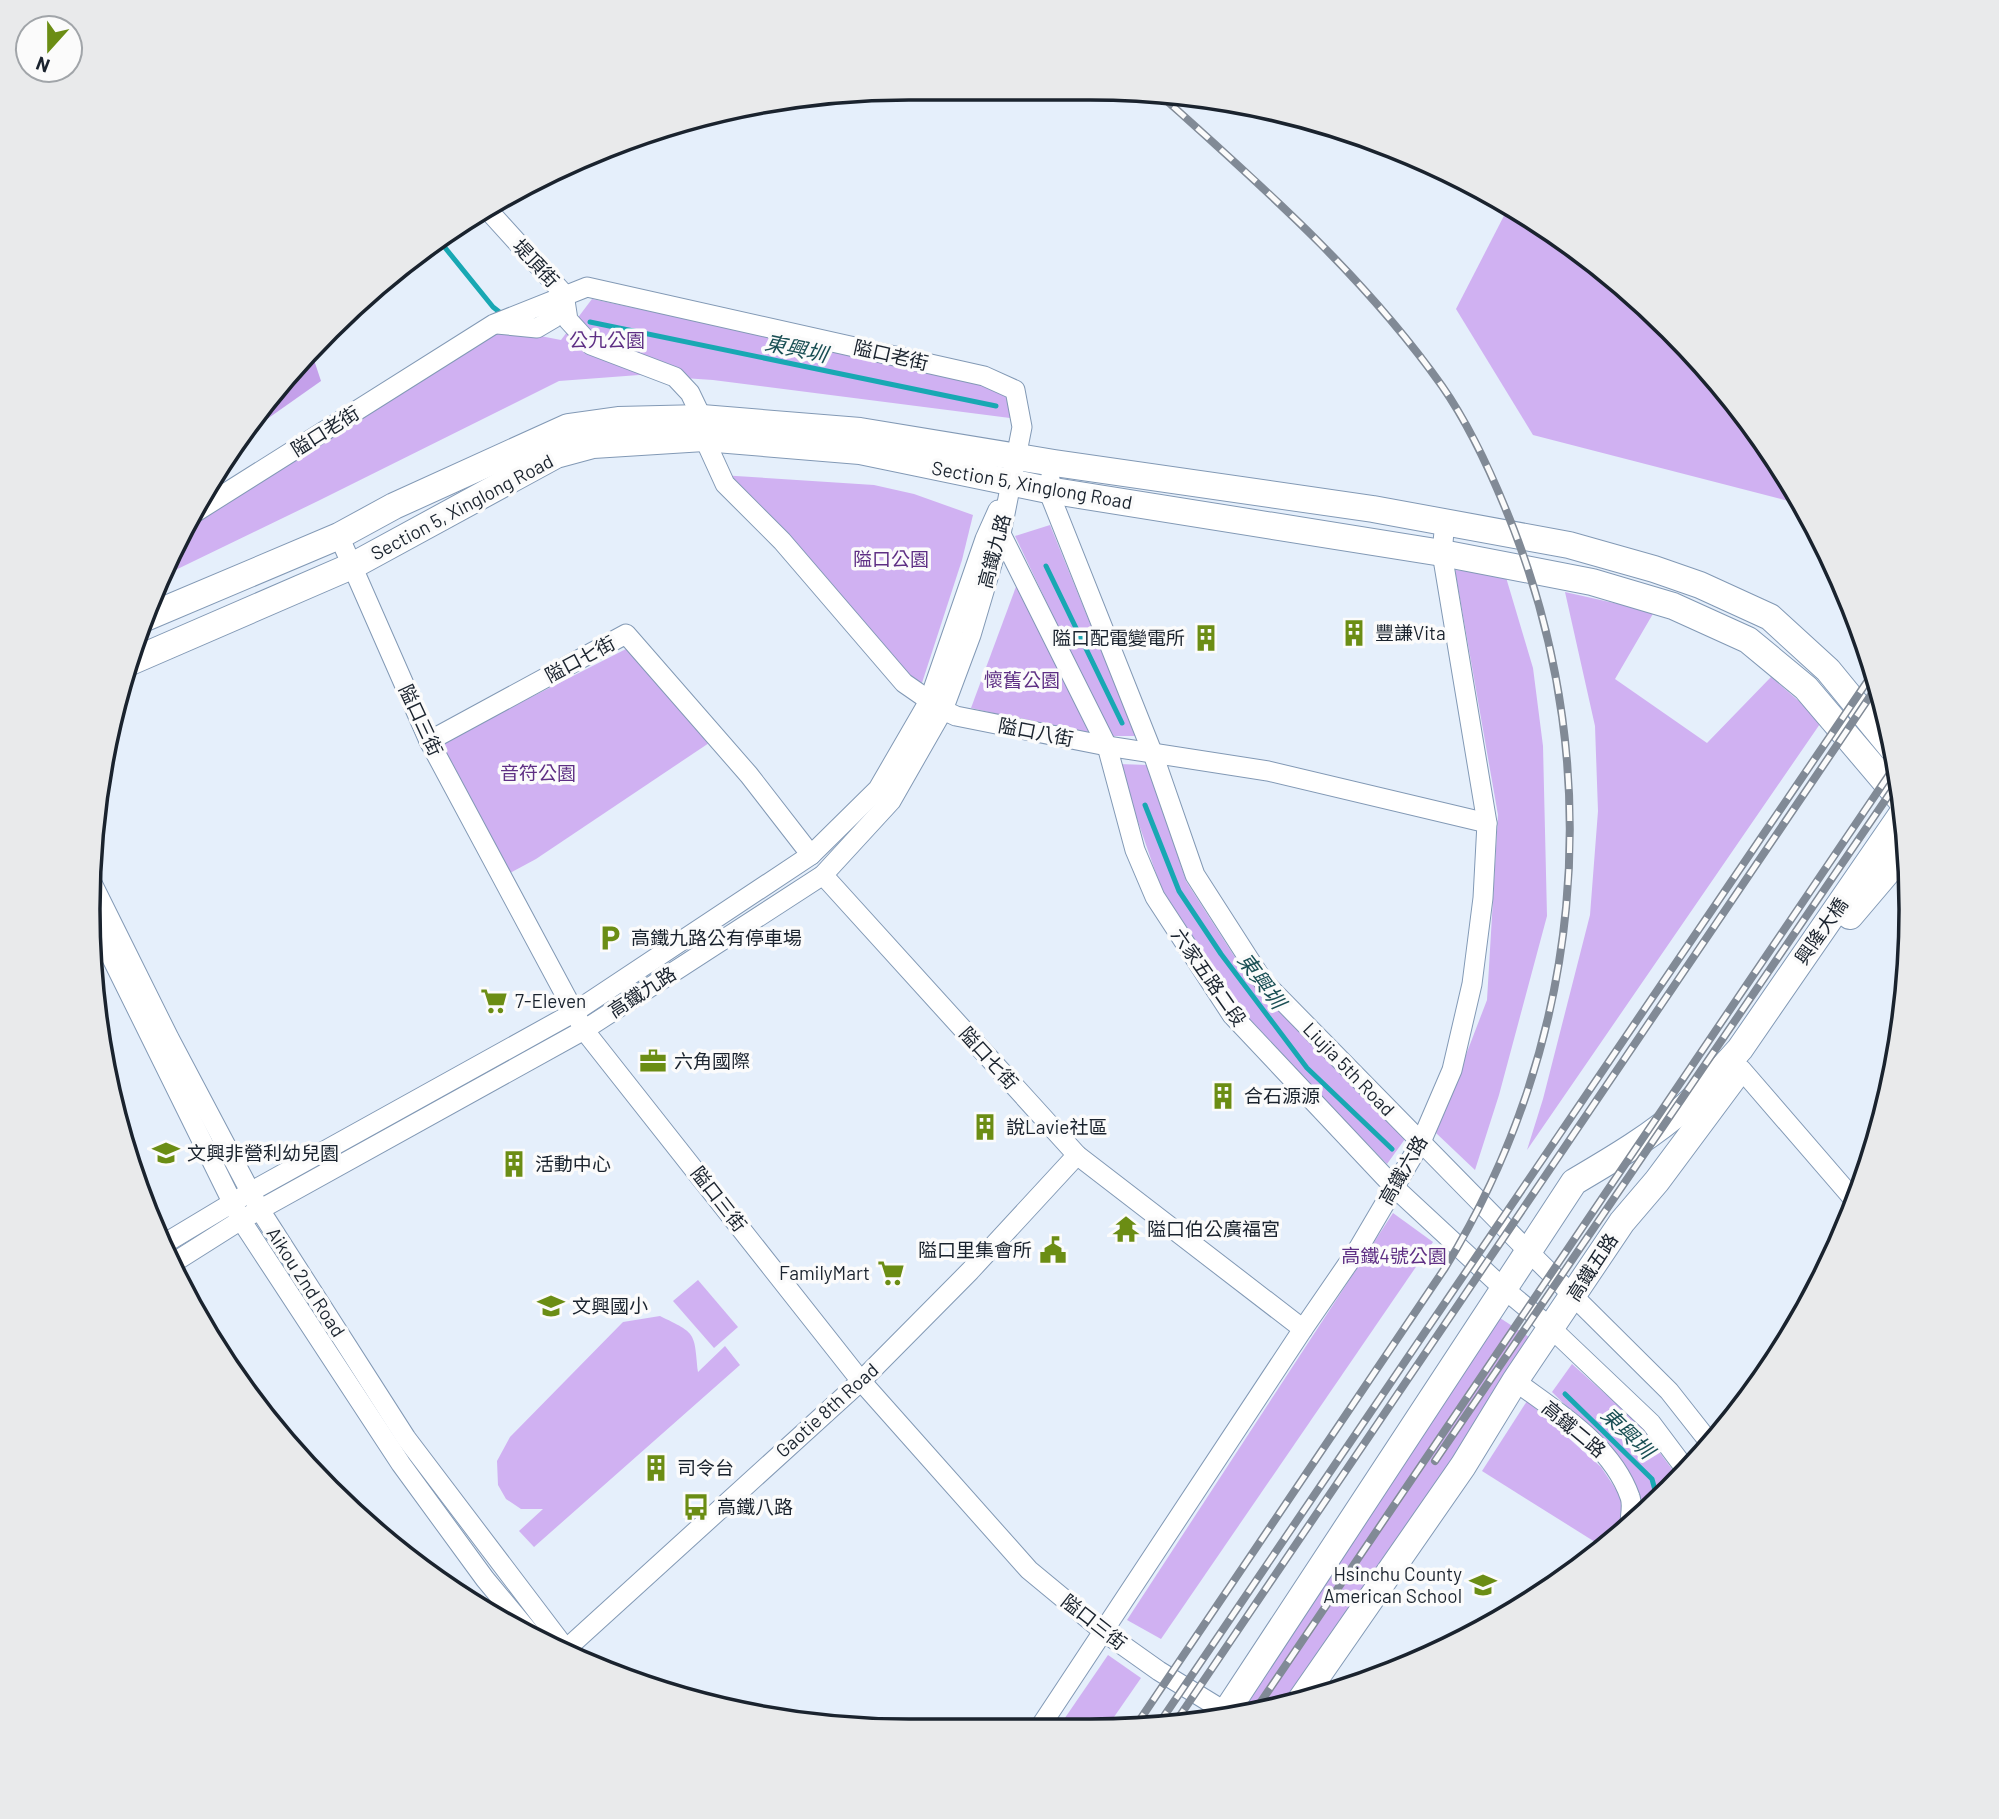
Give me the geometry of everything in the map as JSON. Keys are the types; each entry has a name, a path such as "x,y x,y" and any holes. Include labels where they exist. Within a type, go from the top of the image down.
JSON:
{"street":[{"name":"堤頂街","path":"492,216 564,294 568,320 591,345 675,377 690,393 703,428"},
{"name":"隘口老街","path":"209,504 494,324 587,286 984,376 1015,390 1020,439 1011,483"},
{"path":"537,328 554,318 564,294"},
{"path":"494,324 537,328 564,334 591,345"},
{"name":"Section 5, Xinglong Road","path":"156,613 339,536 394,506 568,427 618,420 703,428 860,452 1048,490 1442,553 1592,582 1673,606 1748,640 1806,688 1889,786"},
{"name":"Section 5, Xinglong Road","path":"140,658 354,565 556,455 593,445 703,428 860,431 1020,439 1054,463 1445,521 1569,545 1654,569 1700,585 1770,617 1828,670 1880,733"},
{"name":"隘口八街","path":"703,428 725,484 782,541 904,683 936,706 956,716 1107,746 1268,771 1488,823"},
{"path":"1048,490 1054,463"},
{"name":"高鐵九路","path":"171,1241 237,1211 260,1210 584,1030 823,875 891,802 971,635 1001,534 1011,483"},
{"name":"高鐵九路","path":"179,1258 237,1211 252,1191 573,1013 811,855 878,789 936,706 985,539 1011,483"},
{"name":"Liujia 5th Road","path":"1048,490 1153,754 1195,875 1263,981 1669,1391 1704,1436"},
{"name":"高鐵六路","path":"1045,1719 1358,1249 1421,1142 1452,1070 1472,984 1483,898 1488,823 1442,553 1445,521"},
{"name":"六家五路二段","path":"1001,534 1107,746 1135,850 1155,897 1232,1015 1394,1186 1503,1288 1551,1328"},
{"name":"隘口三街","path":"339,536 429,741 584,1030 861,1381 1029,1570 1104,1632 1216,1709"},
{"name":"隘口七街","path":"429,741 626,634 749,775 811,855"},
{"name":"興隆大橋","path":"1740,1059 1816,939 1894,825"},
{"name":"高鐵五路","path":"1308,1689 1463,1466 1622,1222 1657,1181 1740,1059 1833,937 1898,859"},
{"name":"隘口七街","path":"823,875 1077,1155 1303,1329"},
{"name":"Aikou 2nd Road","path":"100,899 169,1038 260,1210 406,1438 557,1639"},
{"name":"Aikou 2nd Road","path":"100,935 237,1211 401,1464 485,1579 518,1618"},
{"path":"1740,1059 1848,1192"},
{"name":"高鐵五路","path":"1233,1706 1527,1250 1574,1182 1636,1143 1685,1107 1740,1059"},
{"name":"Gaotie 8th Road","path":"572,1645 861,1381 970,1271 1077,1155"},
{"path":"1551,1328 1651,1423 1680,1462"},
{"name":"高鐵二路","path":"1516,1381 1569,1422 1611,1460 1631,1499 1631,1511"}],"green space":[{"path":"1505,215 1582,267 1662,337 1732,417 1789,501 1533,435 1456,309"},
{"name":"公九公園","path":"592,299 980,381 1009,395 1010,418 713,380 639,375 559,381 174,571 202,515 499,328 561,340"},
{"name":"隘口公園","path":"720,475 874,485 914,494 973,515 962,560 920,689"},
{"path":"1050,525 1136,736 1110,736 1015,536"},
{"path":"1455,570 1505,574 1533,668 1543,746 1547,916 1499,1095 1475,1170 1436,1133 1487,1000 1498,815"},
{"name":"懷舊公園","path":"1017,584 1090,735 971,708"},
{"path":"1565,592 1654,612 1615,679 1707,743 1771,677 1822,721 1527,1150 1543,1099 1590,915 1598,811 1595,726"},
{"name":"音符公園","path":"626,649 709,743 536,859 510,873 437,745"},
{"path":"1118,764 1148,765 1186,881 1249,979 1405,1139 1387,1164 1246,1019 1161,888"},
{"name":"高鐵4號公園","path":"1393,1213 1433,1242 1161,1639 1127,1620"},
{"path":"698,1280 738,1327 714,1348 673,1301"},
{"path":"660,1316 681,1327 691,1336 696,1349 698,1372 725,1346 740,1365 534,1547 519,1531 543,1509 521,1509 506,1499 498,1485 497,1461 510,1437 623,1322"},
{"path":"1497,1316 1535,1341 1298,1692 1248,1704"},
{"path":"1572,1364 1638,1423 1673,1470 1634,1508 1617,1456 1552,1392"},
{"path":"1527,1401 1601,1467 1623,1500 1621,1519 1594,1542 1482,1471"},
{"path":"1108,1655 1141,1678 1113,1719 1064,1719"}],"shaded area":[{"path":"314,361 321,381 264,421"}],"waterway":[{"name":"東興圳","path":"445,247 493,307 502,314"},
{"name":"東興圳","path":"590,322 996,406"},
{"name":"東興圳","path":"1046,566 1122,723"},
{"name":"東興圳","path":"1145,805 1179,891 1221,954 1307,1068 1392,1149"},
{"name":"東興圳","path":"1565,1394 1652,1479 1655,1489"}],"railway":[{"path":"1141,1718 1445,1268 1491,1182 1527,1093 1552,1001 1566,907 1570,812 1562,717 1544,623 1507,512 1463,420 1442,386 1411,345 1343,267 1270,195 1170,104"},
{"path":"1164,1715 1867,683"},
{"path":"1181,1714 1871,695"},
{"path":"1262,1701 1888,777"},
{"path":"1435,1461 1890,793"}],"place":[{"name":"豐謙Vita","path":"1354,633"},
{"name":"隘口配電變電所","path":"1206,638"},
{"name":"高鐵九路公有停車場","path":"610,938"},
{"name":"7-Eleven","path":"494,1001"},
{"name":"六角國際","path":"653,1061"},
{"name":"合石源源","path":"1223,1096"},
{"name":"說Lavie社區","path":"985,1127"},
{"name":"文興非營利幼兒園","path":"166,1153"},
{"name":"活動中心","path":"514,1164"},
{"name":"隘口伯公廣福宮","path":"1126,1229"},
{"name":"隘口里集會所","path":"1053,1250"},
{"name":"FamilyMart","path":"891,1273"},
{"name":"文興國小","path":"551,1306"},
{"name":"司令台","path":"656,1468"},
{"name":"高鐵八路","path":"696,1507"},
{"name":"Hsinchu County American School","path":"1483,1585"}]}
